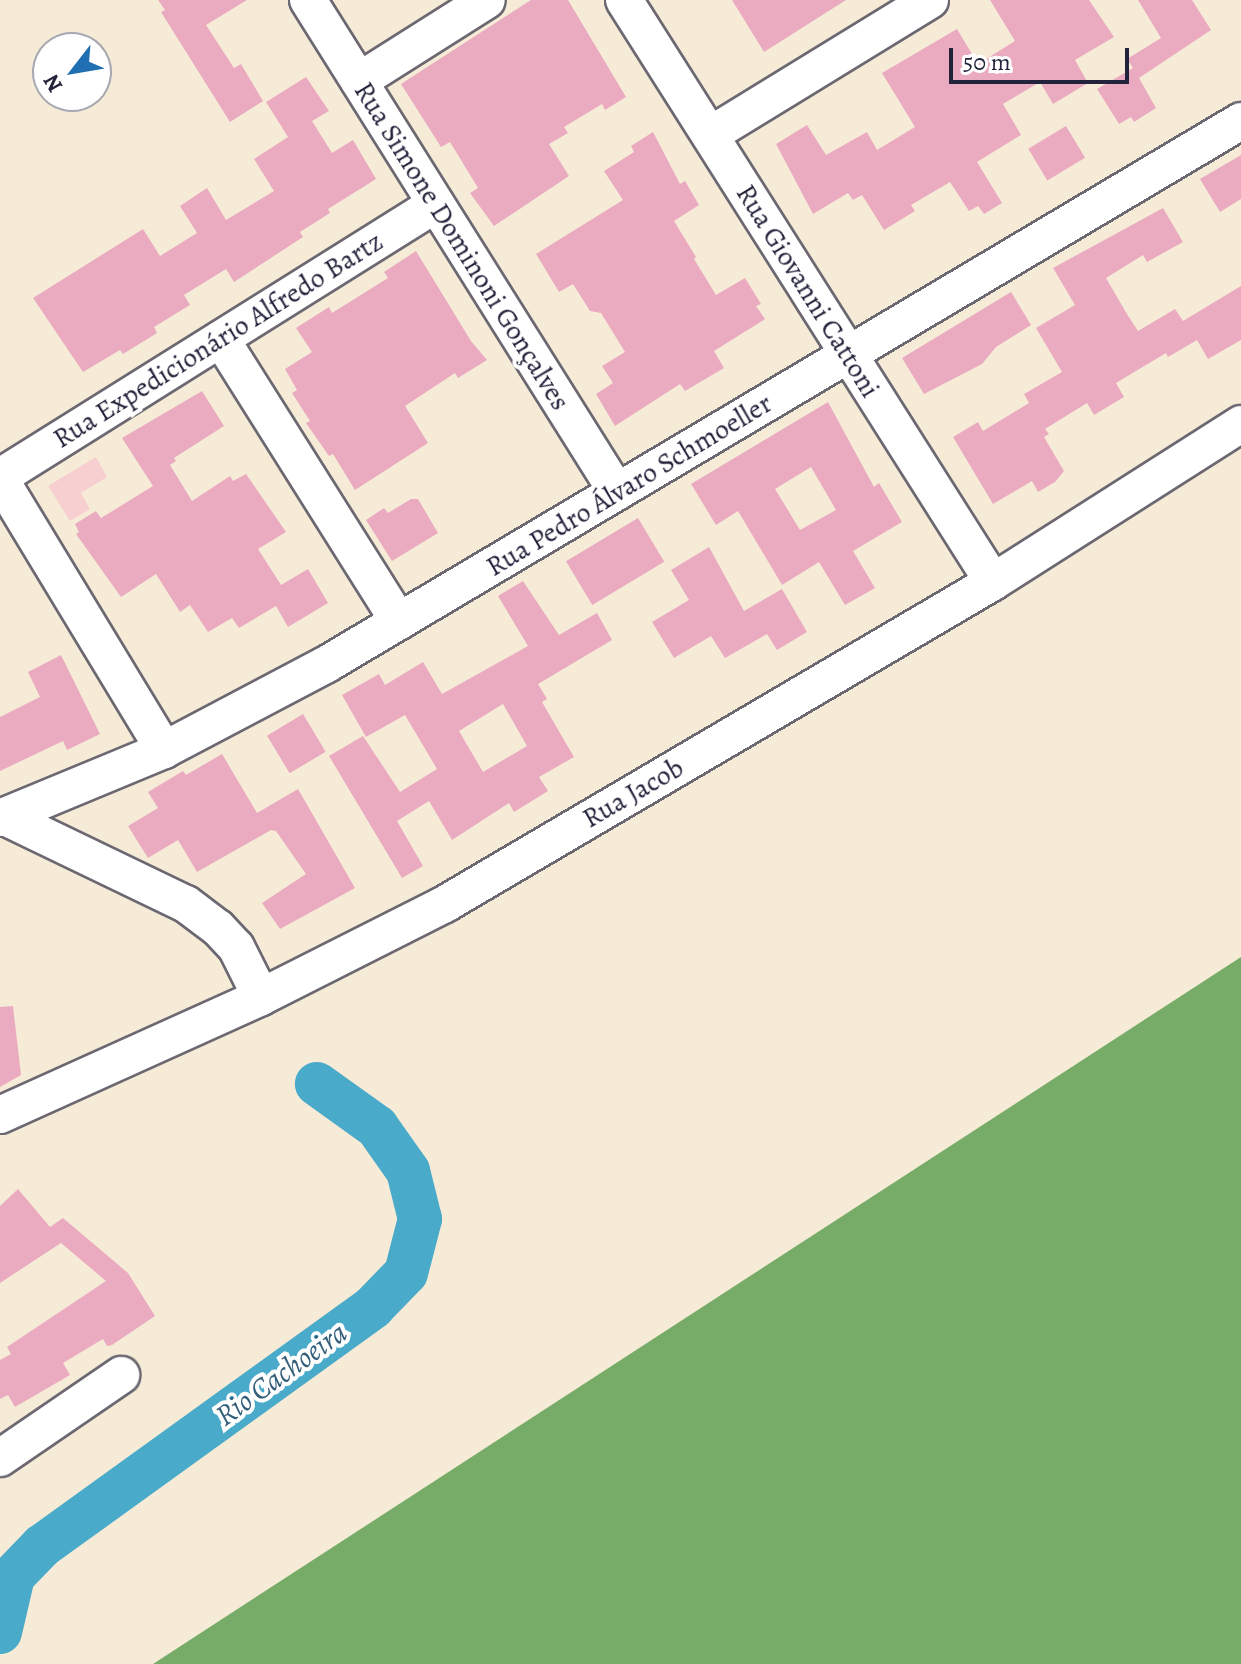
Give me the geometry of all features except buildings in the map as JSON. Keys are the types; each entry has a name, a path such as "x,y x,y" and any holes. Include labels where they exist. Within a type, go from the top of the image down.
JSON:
{"street":[{"name":"Rua Simone Dominoni Gonçalves","path":"308,0 617,492"},
{"path":"359,81 487,0"},
{"name":"Rua Giovanni Cattoni","path":"624,0 993,582"},
{"path":"710,135 930,0"},
{"name":"Rua Pedro Álvaro Schmoeller","path":"3,818 164,750 274,694 1241,121"},
{"name":"Rua Expedicionário Alfredo Bartz","path":"0,478 436,204"},
{"path":"221,339 399,622"},
{"name":"Rua Jacob","path":"0,1115 91,1071 261,997 445,904 993,582 1241,424"},
{"path":"0,478 164,750"},
{"path":"3,818 186,904 218,928 236,947 261,997"},
{"path":"0,1458 121,1375"}],"shaded area":[{"path":"96,457 107,477 81,493 90,509 70,521 48,486"}],"green space":[{"path":"1241,957 1241,1664 153,1664"}],"waterway":[{"name":"Rio Cachoeira","path":"0,1632 13,1576 42,1546 373,1307 406,1273 420,1219 408,1171 377,1127 317,1084"}]}
